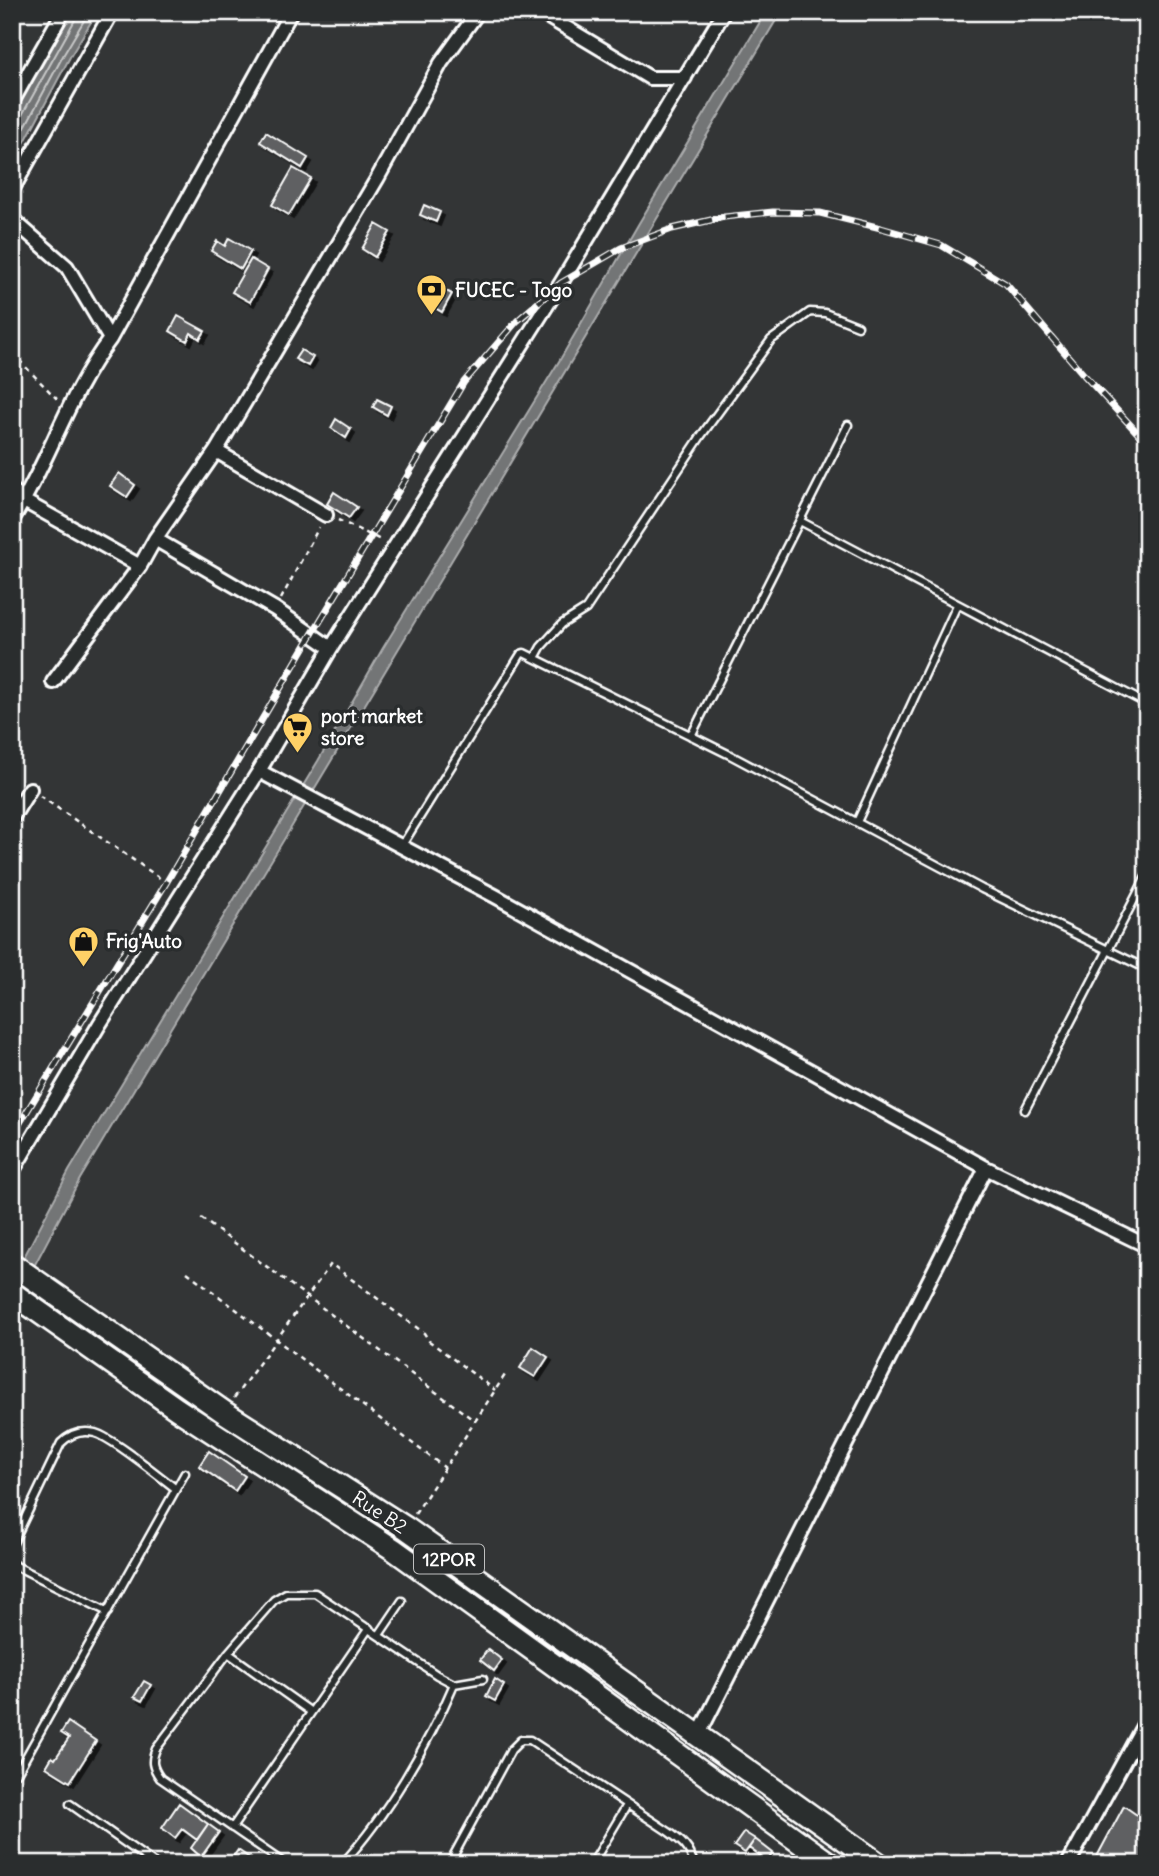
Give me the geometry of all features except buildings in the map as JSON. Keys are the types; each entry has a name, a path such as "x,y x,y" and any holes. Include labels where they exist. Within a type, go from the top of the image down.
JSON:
{"main road":[{"name":"Rue B2","path":"12,1264 225,1412 406,1528 879,1864"},
{"name":"Rue B2","path":"12,1293 188,1417 393,1549 830,1864"}],"street":[{"path":"12,102 63,12"},
{"path":"12,190 112,12"},
{"path":"12,520 24,501 66,410 91,365 110,339 291,12"},
{"path":"53,682 140,566 155,539 216,451 377,179 441,63 478,12"},
{"path":"540,12 650,78 685,78"},
{"path":"12,1172 99,1025 258,771 331,648 561,283 724,12"},
{"path":"12,219 67,267 110,339"},
{"path":"216,451 326,514"},
{"path":"12,491 24,501 140,566"},
{"path":"155,539 275,609 331,648"},
{"path":"258,771 495,896 986,1168 1147,1246"},
{"path":"12,818 30,789"},
{"path":"698,1736 986,1168"},
{"path":"1068,1864 1147,1719"}],"lane":[{"path":"535,658 541,647 562,624 586,609 701,436 771,340 810,312 825,313 858,326"},
{"path":"691,736 848,425"},
{"path":"800,521 1147,704"},
{"path":"858,822 957,604"},
{"path":"401,847 524,653 858,822 982,889 1147,969"},
{"path":"1025,1110 1147,874"},
{"path":"12,1545 61,1443 76,1433 102,1436 176,1489"},
{"path":"18,1773 185,1473"},
{"path":"12,1564 108,1612"},
{"path":"285,1864 160,1778 153,1768 152,1758 228,1653 274,1600 286,1593 315,1592 454,1684 483,1679"},
{"path":"379,1635 402,1601"},
{"path":"232,1828 369,1628"},
{"path":"228,1653 311,1712"},
{"path":"342,1864 383,1811 437,1725 454,1684"},
{"path":"449,1864 511,1750 521,1740 530,1740 683,1843 692,1856 693,1864"},
{"path":"70,1804 155,1864"},
{"path":"592,1864 627,1805"}],"path":[{"path":"12,353 66,410"},
{"path":"275,609 326,514 394,548"},
{"path":"30,789 182,892"},
{"path":"201,1218 475,1420"},
{"path":"225,1412 331,1264 495,1390"},
{"path":"187,1272 445,1468"},
{"path":"406,1528 505,1375"}],"water":[{"path":"71,12 97,12 12,166 12,118"},
{"path":"766,12 781,12 80,1179 12,1308 12,1280 69,1171 318,761 383,648 561,358"}],"railway":[{"path":"12,1136 464,382 517,321 561,283 621,248 672,229 724,217 773,212 820,213 881,228 941,245 1006,284 1147,443"}],"place":[{"name":"FUCEC - Togo","path":"432,317"},
{"name":"port market store","path":"298,754"},
{"name":"Frig'Auto","path":"83,968"}]}
